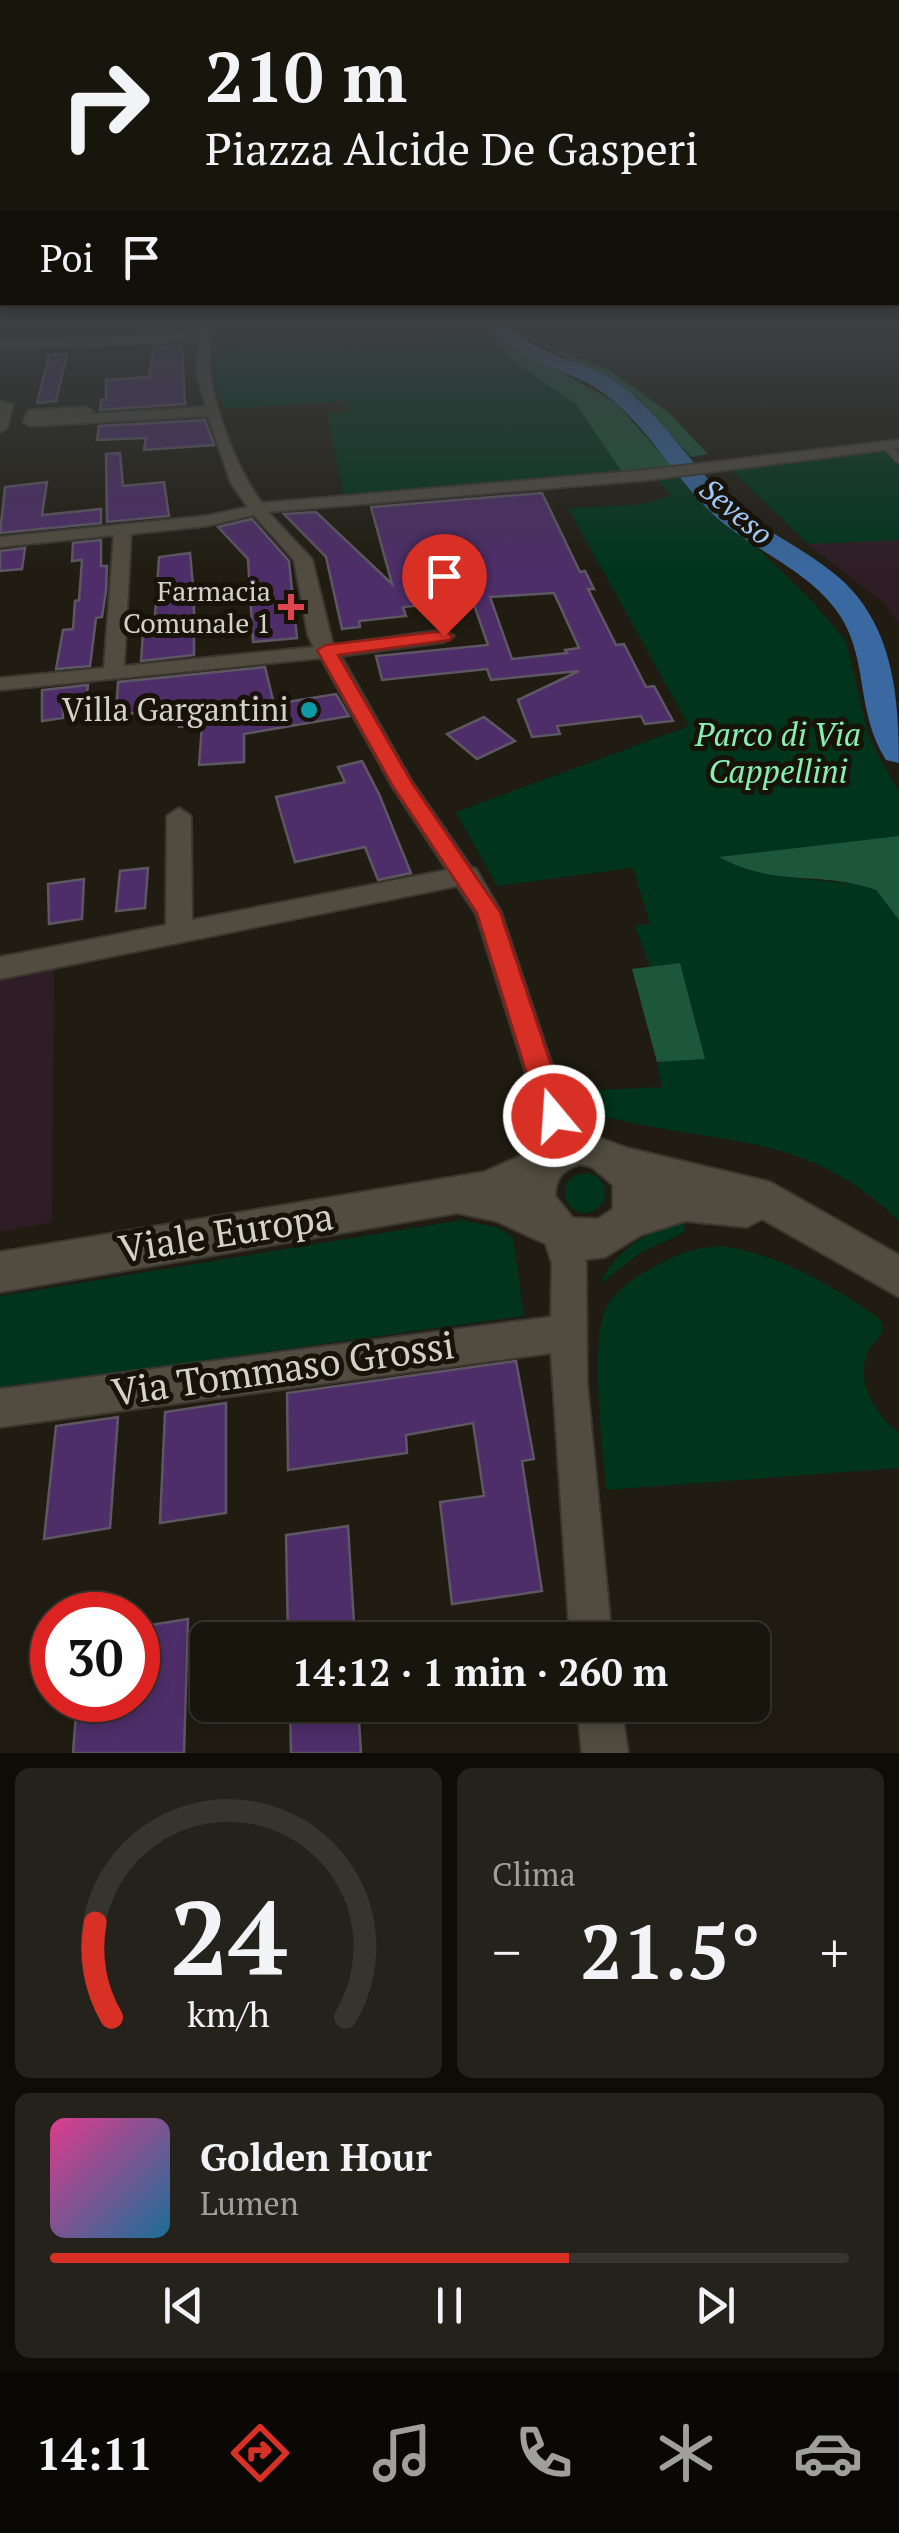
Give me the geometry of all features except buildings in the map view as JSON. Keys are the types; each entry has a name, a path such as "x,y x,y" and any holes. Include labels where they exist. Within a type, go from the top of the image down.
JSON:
{"street":[{"path":"86,411 33,414 30,422 216,411 225,450 239,483 265,519 303,559 318,635 326,650 403,786 467,875 488,912 554,1116 556,1134 534,1192 569,1263 566,1334 590,1622"},
{"path":"0,542 206,521 260,508 678,472 893,445"},
{"path":"114,672 123,530"},
{"path":"0,684 444,636"},
{"path":"179,816 179,931"},
{"path":"0,968 467,875"},
{"path":"554,1116 568,1132 608,1157 636,1192 618,1229 570,1287"},
{"path":"546,1161 579,1147 756,1194 899,1276"},
{"name":"Viale Europa","path":"0,1272 487,1190 546,1161"},
{"name":"Viale Europa","path":"452,1196 496,1203 552,1227"},
{"path":"552,1227 590,1241 666,1207 706,1204 813,1225"},
{"name":"Via Tommaso Grossi","path":"0,1408 566,1334"},
{"path":"601,1722 605,1753"}],"lane":[{"path":"893,445 899,459"}],"shaded area":[{"path":"899,540 899,625 886,605 808,544"},
{"path":"54,962 52,1222 0,1232 0,973"}],"green space":[{"path":"347,410 580,410 622,472 344,495 327,414 348,413"},
{"path":"580,410 622,410 673,467 622,472"},
{"path":"649,410 668,412 708,454 691,457"},
{"path":"899,447 899,540 808,544 728,467"},
{"name":"Parco di Via Cappellini","path":"682,475 812,601 846,641 869,738 899,792 899,836 722,857 802,879 859,884 876,890 899,920 899,1221 865,1192 799,1157 615,1119 566,1103 562,1092 662,1087 657,1062 704,1058 679,963 650,967 635,926 650,924 633,868 497,886 456,812 689,726 568,508 639,505 671,496 657,479"},
{"path":"899,836 899,920 876,890 836,881 779,876 719,857"},
{"path":"680,963 705,1059 657,1062 632,969"},
{"path":"585,1173 599,1179 605,1193 599,1207 585,1213 571,1207 565,1193 571,1179"},
{"path":"683,1217 685,1232 640,1253 600,1284 624,1252"},
{"path":"462,1220 499,1228 513,1238 524,1316 0,1389 0,1296"},
{"path":"723,1246 766,1257 806,1274 880,1319 883,1330 867,1352 864,1378 877,1409 899,1433 899,1468 606,1490 598,1366 602,1319 608,1304 633,1280 668,1259"}],"waterway":[{"name":"Seveso","path":"634,410 725,511 827,582 850,607 870,642 884,724 899,752"}],"place":[{"name":"Farmacia Comunale 1","path":"291,607"},
{"name":"Villa Gargantini","path":"309,710"}],"route":[{"path":"444,636 326,650 338,664 360,716 403,786 467,875 488,912 554,1116"}]}
